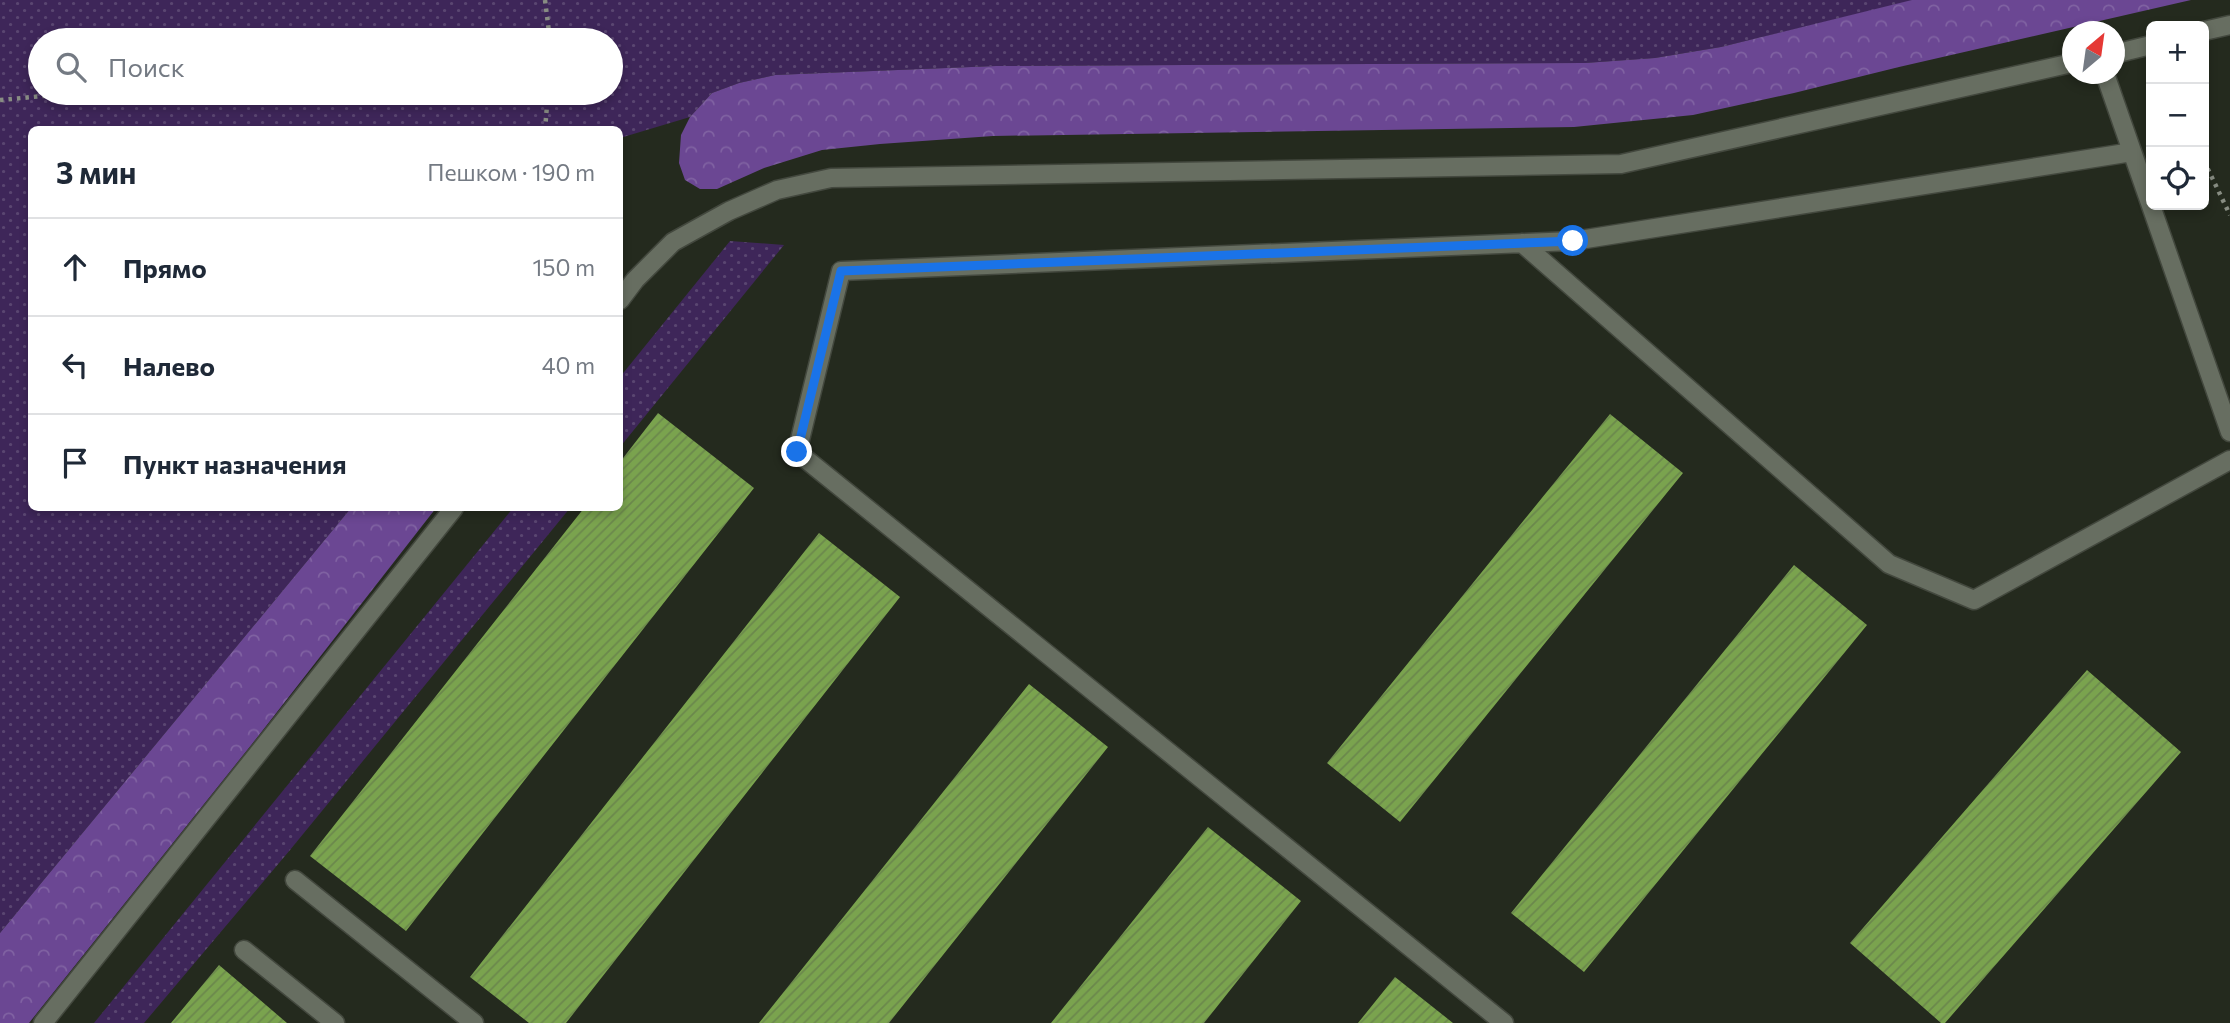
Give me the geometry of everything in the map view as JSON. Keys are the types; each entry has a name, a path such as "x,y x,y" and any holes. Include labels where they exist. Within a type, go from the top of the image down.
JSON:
{"street":[{"path":"2209,31 2230,25"},
{"path":"2125,52 2146,46"},
{"path":"623,296 673,242 729,211 777,190 831,178 1621,164 2062,65"},
{"path":"2108,84 2230,432"},
{"path":"1504,1023 797,452 841,271 1573,241 2132,152"},
{"path":"1522,243 1889,564 1974,600 2230,460"},
{"path":"43,1023 452,511"},
{"path":"295,880 474,1023"},
{"path":"244,950 335,1023"}],"path":[{"path":"545,0 548,28"},
{"path":"0,100 28,97"},
{"path":"545,126 547,105"},
{"path":"2209,171 2230,215"}],"shaded area":[{"path":"0,0 1915,0 1721,47 1655,58 1585,63 996,66 775,75 739,83 712,93 690,117 623,137 623,126 28,126 28,511 349,511 0,933"},
{"path":"730,241 784,245 623,443 623,373"},
{"path":"511,511 568,511 290,850 144,1023 94,1023"}],"green space":[{"path":"1912,0 2191,0 2099,21 2062,21 2062,30 1693,115 1574,127 993,136 880,144 822,150 764,168 717,189 700,189 685,180 679,163 681,135 690,117 712,93 739,83 775,75 996,66 1585,63 1655,58 1721,47"},
{"path":"349,511 434,511 29,1023 0,1023 0,933"}],"building":[{"path":"658,413 754,488 406,931 310,856 582,511 623,511 623,458"},
{"path":"1610,414 1683,473 1400,822 1327,763"},
{"path":"819,533 900,597 566,1023 529,1023 470,977"},
{"path":"1794,565 1867,625 1584,972 1511,913"},
{"path":"2087,670 2181,752 1945,1023 1941,1023 1850,943"},
{"path":"1029,684 1108,747 889,1023 759,1023"},
{"path":"1208,827 1301,901 1204,1023 1051,1023"},
{"path":"219,965 287,1023 171,1023"},
{"path":"1395,977 1453,1023 1358,1023"}],"route":[{"path":"797,452 841,271 1573,241"}]}
